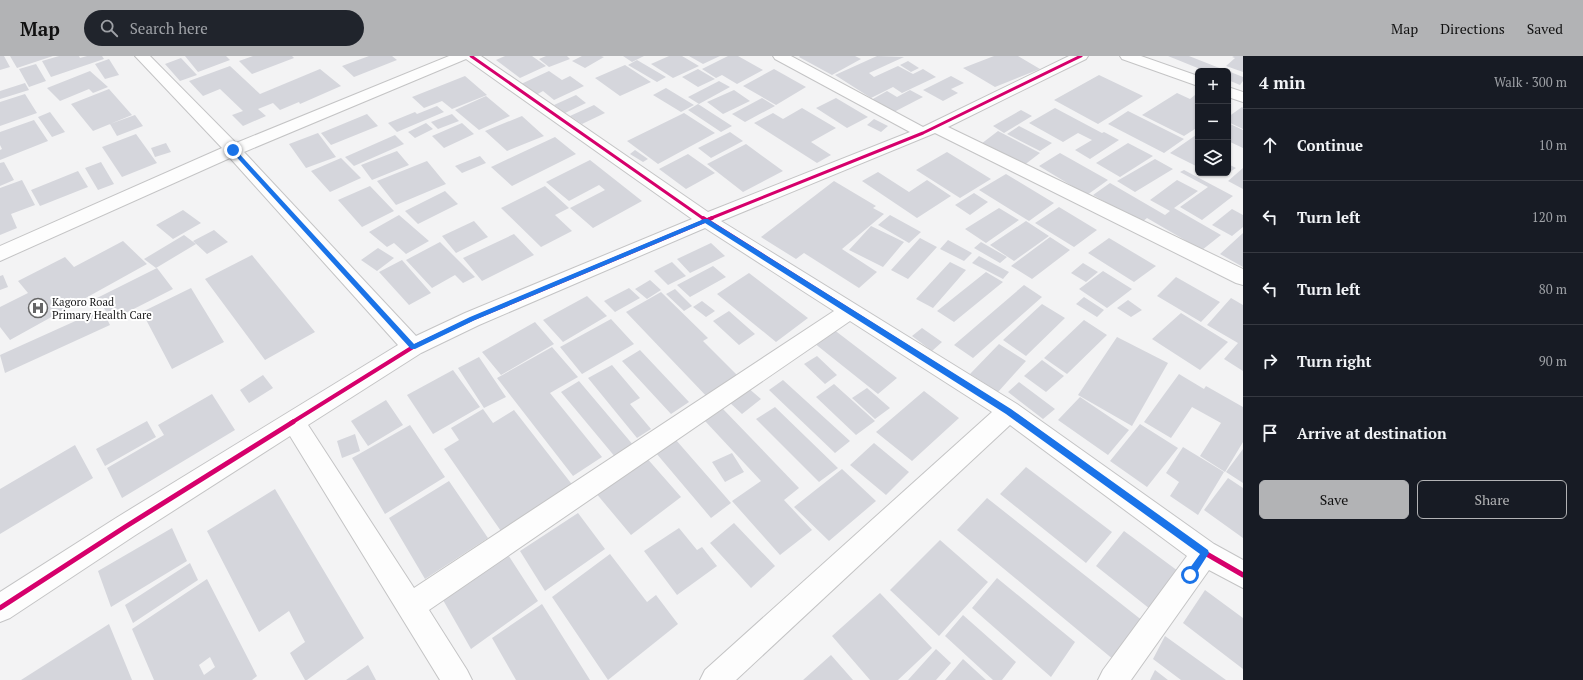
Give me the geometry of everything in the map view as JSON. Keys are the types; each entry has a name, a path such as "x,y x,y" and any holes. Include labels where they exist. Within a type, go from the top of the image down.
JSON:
{"street":[{"path":"142,56 233,150 413,347"},
{"path":"0,254 233,150 462,56"},
{"path":"471,56 706,220 1009,412 1205,553 1243,575"},
{"path":"780,56 929,130 1243,278"},
{"path":"0,608 413,347 472,319 706,220 929,130 1081,56"},
{"path":"1127,56 1195,80"},
{"path":"1231,93 1243,97"},
{"path":"411,606 850,311"},
{"path":"715,680 1009,412"},
{"path":"294,422 457,680"},
{"path":"1113,680 1205,553"}],"building":[{"path":"0,56 4,56 10,67 0,70"},
{"path":"10,56 53,56 17,68"},
{"path":"59,56 79,56 80,58 87,56 102,56 104,59 51,77 42,61"},
{"path":"185,56 226,56 230,60 198,72"},
{"path":"253,56 292,56 294,58 252,74 239,61"},
{"path":"369,56 392,56 397,60 354,77 342,66"},
{"path":"505,56 532,56 546,66 520,78 496,60"},
{"path":"546,56 567,56 570,59 549,67 539,59"},
{"path":"582,56 604,57 585,68 572,61"},
{"path":"623,56 644,56 632,62"},
{"path":"669,56 682,56 699,66 673,78 651,64"},
{"path":"689,56 720,56 703,64"},
{"path":"728,56 738,56 763,70 737,84 722,75 716,78 702,69"},
{"path":"855,56 861,59 832,75 799,57"},
{"path":"877,56 904,57 869,73 874,77 898,66 913,74 923,69 936,77 902,93 893,87 871,98 835,75"},
{"path":"994,56 1018,56 1040,69 995,87 963,68"},
{"path":"1168,56 1189,56 1219,68 1198,68"},
{"path":"1243,56 1243,72 1226,66 1235,58 1232,57"},
{"path":"181,58 197,75 180,81 165,64"},
{"path":"109,59 119,75 105,79 95,64"},
{"path":"637,60 666,77 657,82 628,65"},
{"path":"908,61 919,68 911,72 900,65"},
{"path":"36,64 46,81 29,87 19,69"},
{"path":"625,65 651,82 620,96 595,78"},
{"path":"230,66 260,94 320,69 341,86 300,104 299,102 280,110 273,103 258,109 266,116 243,126 232,115 243,111 220,89 203,96 189,81"},
{"path":"698,69 715,79 698,87 682,77"},
{"path":"774,69 806,87 776,105 743,86"},
{"path":"90,71 108,87 93,93 89,89 60,101 47,88"},
{"path":"549,71 562,80 570,76 584,86 554,100 543,91 536,95 521,84"},
{"path":"1231,72 1243,77 1243,81 1240,85 1231,81"},
{"path":"1099,75 1143,96 1098,124 1054,100"},
{"path":"465,76 487,95 452,109 442,101 424,108 412,97"},
{"path":"951,76 964,83 951,89 958,93 943,101 923,90"},
{"path":"719,81 730,87 699,104 688,97"},
{"path":"25,83 29,90 0,99 0,91"},
{"path":"666,88 694,105 681,112 653,95"},
{"path":"109,89 132,115 93,131 71,104"},
{"path":"734,90 750,101 723,114 707,102"},
{"path":"910,90 923,97 892,113 871,100 887,91 897,97"},
{"path":"1177,93 1190,99 1195,95 1195,129 1184,136 1142,115"},
{"path":"25,94 37,113 0,126 0,102"},
{"path":"576,95 586,103 565,113 554,105"},
{"path":"486,96 510,116 479,130 455,110"},
{"path":"762,98 775,106 745,122 732,114"},
{"path":"836,98 868,117 847,128 816,108"},
{"path":"698,104 732,126 721,132 688,110"},
{"path":"594,105 605,113 582,124 570,116"},
{"path":"437,106 444,112 397,132 388,123 415,112 417,114"},
{"path":"1242,107 1243,108 1243,129 1231,123 1231,115"},
{"path":"802,108 836,128 811,142 831,155 817,163 754,123 773,113 783,119"},
{"path":"1055,108 1102,133 1104,132 1119,140 1090,159 1075,150 1092,140 1078,133 1063,142 1029,123"},
{"path":"1021,110 1032,116 1004,133 993,126"},
{"path":"1128,111 1184,139 1164,153 1108,124"},
{"path":"50,112 65,132 52,137 38,117"},
{"path":"684,113 715,133 658,164 627,141"},
{"path":"367,114 378,126 331,145 321,133"},
{"path":"452,114 459,121 438,129 431,122"},
{"path":"135,115 143,126 117,136 110,124"},
{"path":"522,116 544,136 507,151 485,131"},
{"path":"874,119 888,126 881,132 867,125"},
{"path":"34,120 48,141 0,160 0,150 2,149 0,145 0,132"},
{"path":"426,123 433,129 415,138 408,132"},
{"path":"462,123 474,134 444,148 432,136"},
{"path":"1231,124 1243,130 1243,148 1231,142"},
{"path":"1019,126 1052,143 1040,151 1007,134"},
{"path":"998,131 1040,153 1023,166 981,144"},
{"path":"730,132 743,141 711,158 698,148"},
{"path":"318,133 336,157 306,168 289,144"},
{"path":"136,134 157,163 122,177 102,147"},
{"path":"395,135 404,144 354,166 345,157"},
{"path":"1195,136 1195,166 1170,153"},
{"path":"555,137 576,154 512,186 491,167"},
{"path":"166,143 171,152 155,157 151,148"},
{"path":"1128,143 1153,156 1120,177 1096,163"},
{"path":"746,144 783,171 743,192 707,164"},
{"path":"635,150 648,159 643,162 630,154"},
{"path":"397,151 409,165 372,180 361,165"},
{"path":"947,152 991,179 960,198 916,170"},
{"path":"1060,153 1108,180 1087,195 1039,166"},
{"path":"688,154 715,173 686,189 659,169"},
{"path":"480,156 486,163 462,173 455,166"},
{"path":"341,158 361,178 330,192 311,171"},
{"path":"1155,159 1173,169 1135,192 1117,181"},
{"path":"590,160 642,201 593,228 570,208 605,190 599,185 569,201 546,182"},
{"path":"427,161 446,184 396,205 377,181"},
{"path":"4,162 14,180 0,186 0,163"},
{"path":"101,162 114,184 98,190 85,168"},
{"path":"1231,166 1236,168 1231,171"},
{"path":"1243,168 1243,189 1228,181"},
{"path":"1184,170 1233,196 1202,220 1180,207 1208,187 1180,172"},
{"path":"78,171 88,187 40,206 31,190"},
{"path":"878,172 909,192 927,180 951,196 917,218 862,181"},
{"path":"1006,174 1054,203 1029,221 979,190"},
{"path":"22,180 35,205 11,214 17,228 0,235 0,188"},
{"path":"1177,180 1198,191 1174,208 1221,235 1202,250 1147,218 1141,223 1093,195 1110,183 1165,215 1170,211 1150,200"},
{"path":"834,181 876,206 873,208 884,214 842,249 877,272 859,288 804,253 796,259 761,237"},
{"path":"370,186 394,211 362,227 338,200"},
{"path":"545,186 569,208 555,215 572,231 541,247 501,208"},
{"path":"445,191 458,204 418,224 405,211"},
{"path":"974,193 988,202 970,215 955,205"},
{"path":"1059,207 1097,230 1074,247 1035,223"},
{"path":"999,208 1019,220 986,243 965,229"},
{"path":"1232,209 1243,215 1243,227 1232,236 1212,225"},
{"path":"183,210 201,223 173,239 156,225"},
{"path":"399,215 429,241 406,254 394,243 387,247 369,232"},
{"path":"890,215 921,232 909,243 878,225"},
{"path":"474,221 488,237 456,253 442,236"},
{"path":"1026,221 1049,236 1014,261 990,245"},
{"path":"871,226 904,242 883,267 849,250"},
{"path":"214,230 228,242 207,254 193,241"},
{"path":"1243,233 1243,267 1220,254"},
{"path":"514,234 534,255 482,281 463,258"},
{"path":"184,235 196,244 156,268 144,259"},
{"path":"1050,237 1070,250 1032,279 1011,266"},
{"path":"920,238 937,247 908,279 891,270"},
{"path":"1109,238 1156,266 1134,282 1088,253"},
{"path":"948,240 972,253 964,261 940,249"},
{"path":"123,241 147,264 10,340 0,327 0,307 28,293 18,281 65,257 74,267"},
{"path":"440,242 475,277 463,283 455,275 432,288 406,260"},
{"path":"981,242 1007,257 1000,263 974,248"},
{"path":"711,243 725,256 690,273 677,259"},
{"path":"378,248 394,258 377,271 361,260"},
{"path":"252,255 315,332 265,360 205,279"},
{"path":"979,256 1009,272 1003,279 972,263"},
{"path":"402,260 431,293 409,305 379,272"},
{"path":"672,262 686,276 668,285 654,271"},
{"path":"950,262 966,270 933,308 916,299"},
{"path":"1083,263 1098,272 1086,282 1071,273"},
{"path":"713,266 726,277 690,297 677,285"},
{"path":"157,268 173,289 112,320 97,298"},
{"path":"1103,271 1132,289 1107,308 1079,289"},
{"path":"986,272 1003,282 954,322 937,311"},
{"path":"749,273 808,318 776,342 717,294"},
{"path":"3,275 8,287 0,290 0,276"},
{"path":"1176,277 1220,302 1201,322 1157,296"},
{"path":"650,280 661,290 647,299 635,289"},
{"path":"1024,285 1042,297 973,358 954,345"},
{"path":"191,288 224,342 172,369 142,312"},
{"path":"629,288 640,298 615,312 604,301"},
{"path":"675,289 692,306 684,311 666,294"},
{"path":"661,292 708,338 703,341 742,380 710,400 626,312"},
{"path":"587,296 607,316 563,342 543,320"},
{"path":"1084,297 1104,310 1097,317 1076,304"},
{"path":"1231,298 1243,305 1243,371 1224,359 1238,343 1207,325"},
{"path":"1128,300 1142,310 1131,317 1117,308"},
{"path":"702,301 715,311 706,317 693,307"},
{"path":"1042,304 1065,318 1026,356 1003,340"},
{"path":"102,309 110,325 5,373 0,355"},
{"path":"729,311 755,334 739,345 713,321"},
{"path":"1181,313 1228,342 1200,370 1152,339"},
{"path":"611,319 634,344 582,374 560,347"},
{"path":"1084,320 1107,335 1067,374 1044,358"},
{"path":"535,322 554,344 501,375 482,352"},
{"path":"922,328 942,342 932,351 912,336"},
{"path":"833,329 897,378 878,394 814,343"},
{"path":"1117,337 1168,363 1132,426 1078,395"},
{"path":"999,344 1026,361 998,392 970,374"},
{"path":"552,347 578,377 550,393 602,457 573,476 497,378"},
{"path":"640,350 689,402 671,414 622,361"},
{"path":"817,356 837,375 825,384 804,364"},
{"path":"479,357 506,397 484,408 458,368"},
{"path":"1042,360 1064,376 1046,392 1024,376"},
{"path":"612,365 640,398 630,404 651,429 637,438 588,378"},
{"path":"453,370 480,407 433,434 407,395"},
{"path":"1179,374 1204,389 1206,386 1243,407 1243,442 1225,472 1200,456 1221,423 1192,407 1171,438 1144,422"},
{"path":"263,375 273,388 249,403 240,390"},
{"path":"783,380 850,441 835,453 769,390"},
{"path":"579,381 634,446 616,458 561,392"},
{"path":"1019,382 1055,409 1043,419 1008,392"},
{"path":"834,384 875,421 856,435 816,397"},
{"path":"747,387 761,399 742,414 728,401"},
{"path":"867,388 890,408 875,419 852,398"},
{"path":"924,391 959,418 912,461 876,432"},
{"path":"212,394 235,430 122,498 107,468 164,435 158,425"},
{"path":"1080,397 1129,430 1108,455 1058,420"},
{"path":"386,400 403,425 368,446 351,421"},
{"path":"775,407 838,468 819,482 756,419"},
{"path":"483,409 493,423 514,410 574,487 503,534 444,449 459,440 451,428"},
{"path":"723,409 799,488 784,500 812,530 780,555 732,501 761,481 705,421"},
{"path":"147,421 156,437 105,466 96,449"},
{"path":"1140,424 1178,448 1147,487 1110,461"},
{"path":"410,425 445,477 385,514 352,458"},
{"path":"355,434 360,451 342,458 337,441"},
{"path":"676,440 731,503 711,518 656,453"},
{"path":"874,443 909,472 886,495 850,465"},
{"path":"75,445 93,478 0,534 0,489"},
{"path":"1183,447 1224,472 1198,515 1170,496 1179,482 1166,473"},
{"path":"1243,449 1243,483 1226,472"},
{"path":"732,453 744,472 725,482 712,462"},
{"path":"645,456 681,497 631,535 595,492"},
{"path":"1026,467 1112,532 1086,563 1000,494"},
{"path":"842,469 876,501 829,541 794,507"},
{"path":"1228,478 1243,488 1243,538 1204,510"},
{"path":"449,481 488,538 425,579 389,518"},
{"path":"275,489 364,638 307,680 305,680 290,653 305,642 289,611 259,632 207,531"},
{"path":"987,498 1148,625 1120,665 957,530"},
{"path":"578,513 605,549 545,591 520,551"},
{"path":"734,523 775,566 751,588 710,543"},
{"path":"172,528 187,561 111,607 98,571"},
{"path":"679,528 697,550 702,547 717,566 677,595 644,551"},
{"path":"1124,531 1178,571 1150,609 1096,566"},
{"path":"940,540 988,582 939,636 890,590"},
{"path":"505,550 538,601 471,649 439,593"},
{"path":"610,554 647,602 656,595 678,624 608,680 552,597"},
{"path":"190,563 198,580 133,623 125,605"},
{"path":"997,578 1075,642 1051,677 972,608"},
{"path":"207,579 257,676 252,680 154,680 132,629","holes":["210,657 215,667 204,675 199,665"]},
{"path":"1205,590 1243,618 1243,669 1183,623"},
{"path":"880,593 932,648 898,680 870,680 832,636"},
{"path":"542,604 590,680 516,680 492,638"},
{"path":"963,615 1016,662 1002,680 993,680 945,636"},
{"path":"109,624 132,680 21,680"},
{"path":"1165,636 1226,680 1181,680 1153,659"},
{"path":"936,649 951,663 936,680 908,680"},
{"path":"831,655 853,680 803,680"},
{"path":"963,659 986,680 945,680"},
{"path":"368,665 376,680 346,680"},
{"path":"1155,670 1168,680 1150,680"}],"cycle path":[{"path":"471,56 706,220 1009,411 1205,553 1243,575"},
{"path":"0,608 125,527 413,347 472,319 706,220 923,133 1081,56"}],"place":[{"name":"Kagoro Road Primary Health Care","path":"38,308"}],"route":[{"path":"233,150 413,347 472,319 706,220 1009,412 1205,553 1190,575"}]}
